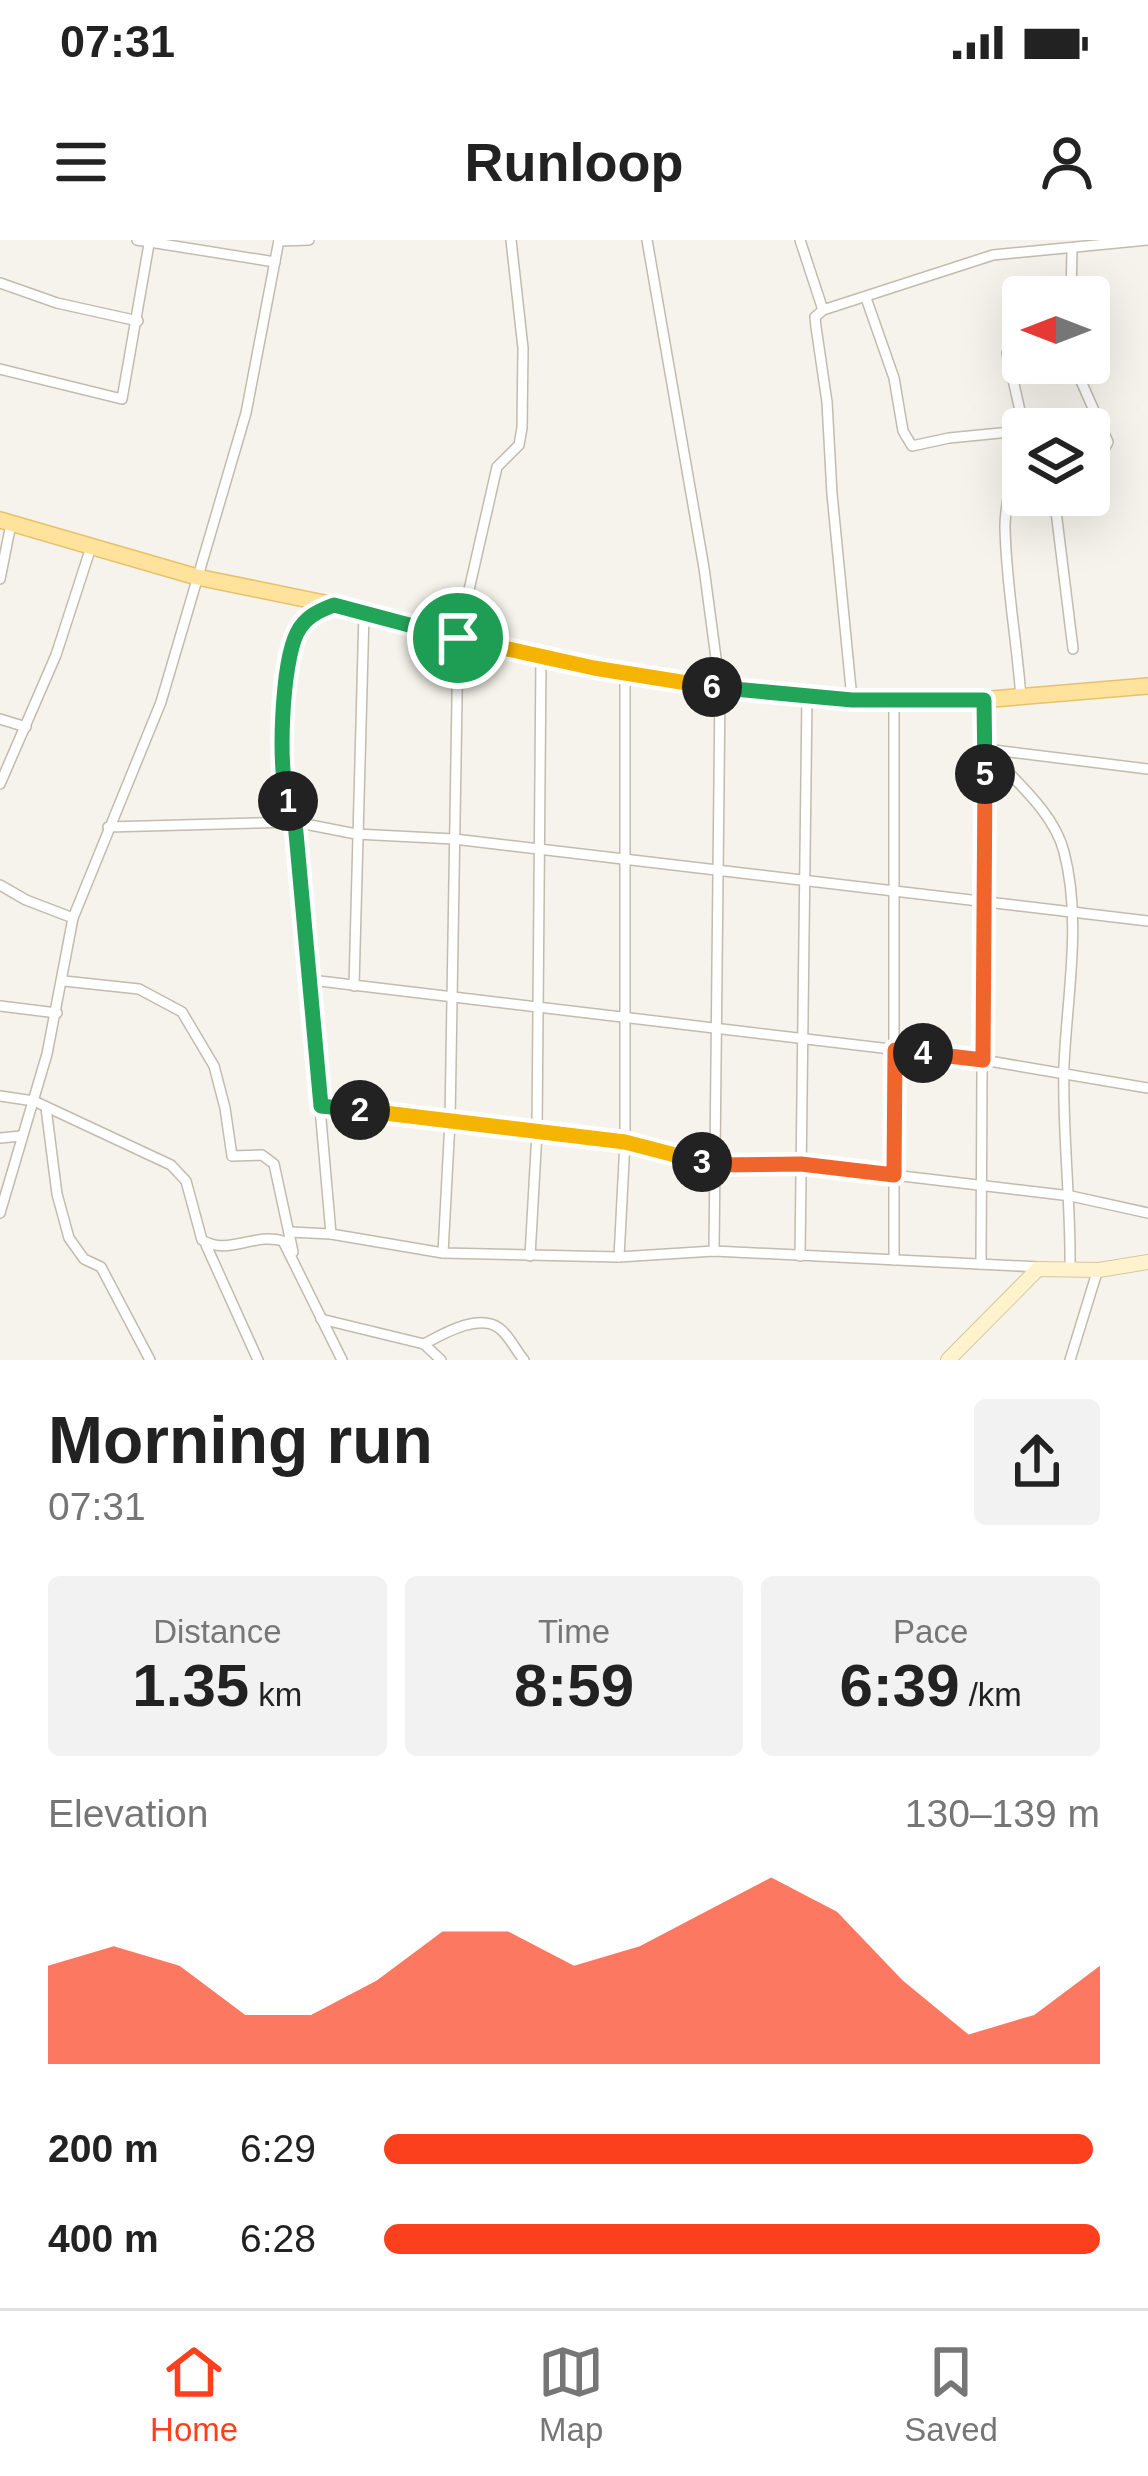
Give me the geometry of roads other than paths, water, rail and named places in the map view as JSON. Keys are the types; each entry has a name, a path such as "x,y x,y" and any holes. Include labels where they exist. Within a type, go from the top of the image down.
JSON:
{"main road":[{"path":"6,522 197,577 334,605 458,638 625,674 720,688 894,701 1021,698 1148,686"}],"street":[{"path":"137,240 275,262"},
{"path":"0,1214 57,1013 73,918 161,702 245,413 279,241 309,240"},
{"path":"443,1253 450,1121 458,638 497,466 520,445 523,348 511,240"},
{"path":"647,240 720,688 713,1251"},
{"path":"800,240 823,310"},
{"path":"852,700 827,402 815,317 823,310 993,255 1148,240"},
{"path":"0,369 122,399 149,244"},
{"path":"1071,276 1072,249"},
{"path":"0,283 57,303 138,321"},
{"path":"866,298 894,378 903,431 912,446 949,437 1002,436"},
{"path":"1006,516 1021,698"},
{"path":"1056,516 1072,649"},
{"path":"0,579 6,522"},
{"path":"0,784 56,656 92,544"},
{"path":"331,1234 295,822 284,788 279,746 294,643 307,619 334,605"},
{"path":"354,986 364,613"},
{"path":"530,1256 537,1132 541,657"},
{"path":"619,1257 625,1142 625,674"},
{"path":"800,1256 807,696"},
{"path":"981,1264 984,700"},
{"path":"894,701 894,1260"},
{"path":"0,719 26,727"},
{"path":"986,749 1148,770"},
{"path":"986,749 1049,818 1064,850 1072,912 1064,1071 1070,1268"},
{"path":"108,826 295,822 356,835 454,839 1148,921"},
{"path":"0,885 73,918"},
{"path":"311,980 983,1060 1148,1087"},
{"path":"64,981 140,989 182,1012 214,1066 230,1151 236,1157 269,1157 278,1178 294,1263"},
{"path":"0,1006 57,1013"},
{"path":"0,1096 34,1101 171,1165 186,1181 205,1242 258,1360"},
{"path":"321,1106 625,1142 715,1165 801,1164 1071,1196 1148,1213"},
{"path":"46,1107 57,1194 69,1238 84,1259 101,1267 150,1360"},
{"path":"0,1138 21,1136"},
{"path":"290,1232 443,1253 619,1257 713,1251 1099,1270"},
{"path":"205,1242 218,1247 277,1239 287,1246 341,1360"},
{"path":"948,1360 1038,1269 1099,1270 1148,1262"},
{"path":"1070,1360 1099,1270"},
{"path":"321,1318 424,1344 441,1360"},
{"path":"424,1344 454,1328 491,1324 501,1329 524,1360"}]}
